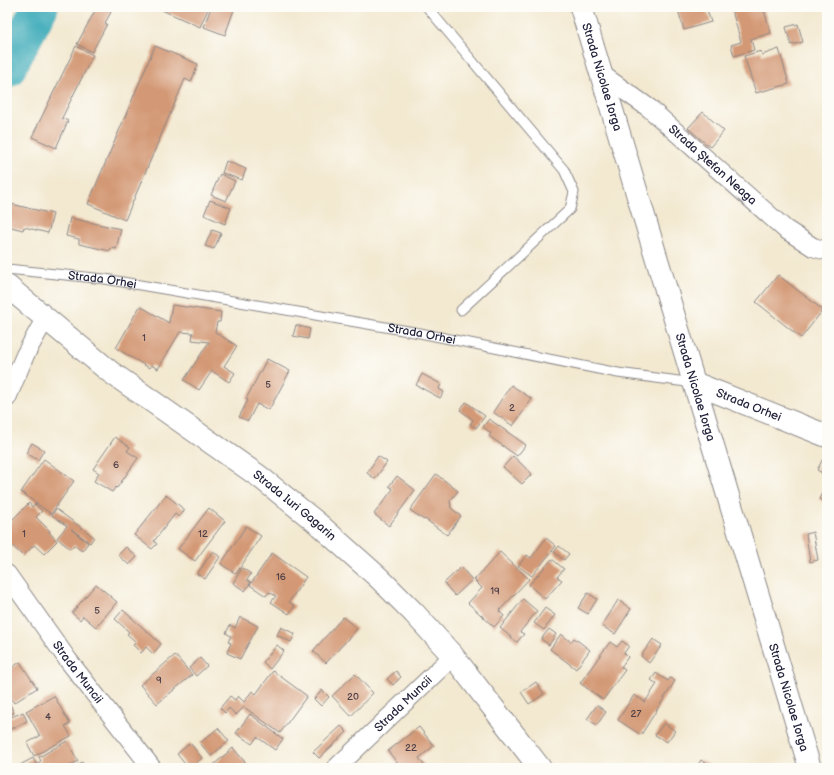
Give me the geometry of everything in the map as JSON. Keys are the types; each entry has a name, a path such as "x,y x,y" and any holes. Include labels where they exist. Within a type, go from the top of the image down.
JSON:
{"street":[{"name":"Strada Nicolae Iorga","path":"580,7 810,768"},
{"name":"Strada Ștefan Neaga","path":"601,74 649,108 785,229 813,247 827,251"},
{"name":"Strada Iuri Gagarin","path":"7,286 109,371 260,477 316,522 379,578 414,613 453,656 540,768"},
{"path":"7,398 25,355 45,319"},
{"name":"Strada Orhei","path":"694,383 827,436"},
{"name":"Strada Muncii","path":"7,574 68,660 152,768"},
{"name":"Strada Muncii","path":"336,768 453,656"}],"lane":[{"path":"427,7 564,170 574,192 570,209 461,310"},
{"name":"Strada Orhei","path":"7,269 105,279 420,334 618,373 694,383"}],"building":[{"path":"97,7 112,7 105,23 107,24 92,52 77,44"},
{"path":"155,7 209,7 200,27"},
{"path":"211,7 235,7 225,35 204,27"},
{"path":"688,7 706,7 711,22 684,30 678,10"},
{"path":"731,7 763,7 771,33 751,39 754,50 734,56 731,45 741,42"},
{"path":"798,24 803,42 791,45 786,27"},
{"path":"76,46 93,55 62,118 68,121 56,148 32,137"},
{"path":"155,46 198,64 191,82 185,79 125,220 88,204"},
{"path":"779,49 789,84 756,93 744,56 761,51 762,55"},
{"path":"703,112 724,131 710,147 688,128"},
{"path":"226,161 246,169 242,180 222,173"},
{"path":"220,174 235,181 226,201 211,195"},
{"path":"210,200 231,208 225,224 204,215"},
{"path":"7,203 53,214 48,233 24,227 23,230 7,226"},
{"path":"70,218 121,229 116,249 111,248 110,251 79,244 79,239 66,236"},
{"path":"212,230 221,233 214,249 205,246"},
{"path":"778,275 823,310 801,338 756,302"},
{"path":"172,305 221,312 220,322 217,322 215,332 237,346 224,366 235,373 229,382 212,371 199,390 184,380 209,342 192,340 193,333 180,332 158,369 151,365 149,368 116,348 140,306 169,323"},
{"path":"296,325 310,329 308,339 293,336"},
{"path":"267,359 290,371 269,410 257,404 248,421 239,417 248,400 246,399"},
{"path":"422,374 441,384 439,389 444,392 440,398 416,385"},
{"path":"511,385 532,399 513,426 493,412"},
{"path":"466,402 485,416 476,428 470,424 473,420 460,410"},
{"path":"489,419 526,445 517,456 489,436 491,433 483,427"},
{"path":"115,437 130,447 127,451 138,458 117,488 116,487 112,492 94,481 99,473 93,469"},
{"path":"32,443 44,450 38,460 26,453"},
{"path":"378,456 387,462 375,479 367,473"},
{"path":"513,456 532,474 522,484 503,467"},
{"path":"824,457 827,459 827,476 817,470"},
{"path":"44,459 74,481 51,514 21,492"},
{"path":"436,474 458,491 450,501 451,508 461,516 447,535 410,510"},
{"path":"397,476 415,490 389,526 374,514 393,489 389,486"},
{"path":"827,484 827,504 819,499"},
{"path":"166,495 185,510 179,517 175,514 154,541 157,544 152,549 134,535"},
{"path":"29,503 32,507 35,504 42,511 36,517 50,531 49,532 57,541 44,554 34,545 23,556 7,541 7,525"},
{"path":"209,508 225,521 195,561 178,549"},
{"path":"56,509 94,537 90,543 71,529 88,543 82,551 74,545 70,549 57,538 67,526 52,515"},
{"path":"246,526 261,536 236,574 221,564"},
{"path":"813,532 818,560 810,562 806,534"},
{"path":"546,538 556,546 532,576 518,566 527,555 531,558"},
{"path":"559,546 569,554 564,560 554,552"},
{"path":"126,547 137,557 129,565 118,555"},
{"path":"213,551 220,557 205,579 197,574"},
{"path":"500,552 529,579 499,611 504,616 494,627 468,603 482,588 474,580"},
{"path":"272,553 306,577 289,602 295,606 289,614 271,602 276,596 269,592 266,596 250,585"},
{"path":"552,559 564,569 557,577 562,580 545,599 529,585"},
{"path":"461,567 472,580 455,596 444,583"},
{"path":"242,568 251,574 247,580 251,582 245,591 233,583"},
{"path":"96,584 117,602 96,627 83,616 80,620 72,613"},
{"path":"588,593 597,599 588,614 578,608"},
{"path":"523,599 537,611 520,632 524,634 517,642 500,628"},
{"path":"618,600 631,609 615,634 602,626"},
{"path":"545,608 555,615 544,630 534,623"},
{"path":"123,610 161,644 153,654 146,647 141,653 133,645 136,642 127,634 129,632 115,619"},
{"path":"240,617 258,626 240,659 227,653 231,643 228,642 231,636 226,633 230,625 235,628"},
{"path":"343,617 357,629 326,663 313,651"},
{"path":"281,627 295,634 291,642 277,635"},
{"path":"549,629 556,634 549,645 541,639"},
{"path":"561,634 571,642 574,638 590,650 576,669 550,649"},
{"path":"653,639 662,645 649,663 641,656"},
{"path":"622,641 629,646 624,653 628,657 621,667 625,670 603,700 580,683 610,642 617,647"},
{"path":"277,645 284,651 270,669 263,662"},
{"path":"7,653 12,659 7,663"},
{"path":"175,655 192,675 157,704 140,685"},
{"path":"200,658 207,666 196,676 189,668"},
{"path":"20,662 37,688 14,703 7,694 7,671"},
{"path":"273,671 307,696 280,733 244,707 236,715 229,708 225,713 220,708 230,696 235,700 238,696 244,702 252,691 256,694"},
{"path":"396,671 401,677 393,685 387,679"},
{"path":"656,673 668,681 670,678 675,681 641,735 618,720 634,695 645,702 657,684 651,680"},
{"path":"355,674 373,693 351,716 332,696"},
{"path":"536,682 544,694 529,704 521,692"},
{"path":"322,690 329,697 321,706 314,699"},
{"path":"54,696 70,724 65,726 71,736 34,756 27,743 40,736 26,711"},
{"path":"9,702 14,713 7,716 7,703"},
{"path":"597,705 606,712 597,725 587,719"},
{"path":"23,712 27,721 7,731 7,719"},
{"path":"250,714 283,739 275,750 257,737 252,744 236,733"},
{"path":"664,723 675,731 667,742 655,735"},
{"path":"341,726 347,732 319,758 313,752"},
{"path":"419,727 434,746 419,758 426,768 401,768 388,751"},
{"path":"218,728 229,741 211,756 200,743"},
{"path":"67,741 78,761 66,768 21,768 20,765 33,758 36,764 41,761 39,757"},
{"path":"190,743 202,758 191,768 188,768 177,754"},
{"path":"233,748 250,768 211,767"},
{"path":"701,760 714,768 696,768"},
{"path":"82,762 86,768 72,768"}],"waterway":[{"path":"7,69 40,7"}]}
